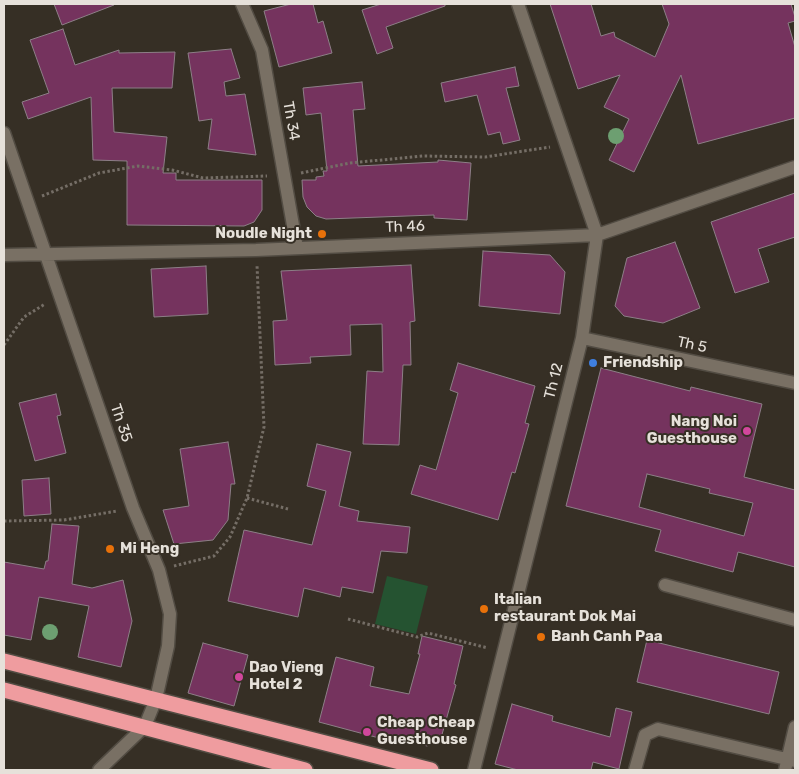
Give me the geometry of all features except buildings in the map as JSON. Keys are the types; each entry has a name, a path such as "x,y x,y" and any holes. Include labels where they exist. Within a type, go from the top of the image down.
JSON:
{"highway":[{"path":"4,661 431,770"},
{"path":"4,690 306,770"}],"street":[{"name":"Th 34","path":"242,4 262,50 297,248"},
{"name":"Th 12","path":"474,770 582,338 597,235 518,4"},
{"name":"Th 35","path":"4,134 133,508 159,570 170,614 168,646 156,699 145,726"},
{"name":"Th 46","path":"4,255 256,250 597,235 795,167"},
{"name":"Th 5","path":"582,338 795,383"},
{"path":"665,585 795,620"},
{"path":"99,770 145,726"},
{"path":"634,770 645,734 658,730 789,763 795,727"}],"path":[{"path":"27,200 57,191 99,172 138,166 172,170 203,178 284,175 350,163 423,156 485,157 566,144"},
{"path":"159,570 214,556 230,537 247,498 264,427 256,250"},
{"path":"4,345 24,317 60,294"},
{"path":"247,498 288,509"},
{"path":"4,521 64,520 133,508"},
{"path":"348,619 417,637 428,633 503,652"}],"green space":[{"path":"387,576 428,586 416,634 375,624"}],"place":[{"name":"Noudle Night","path":"322,234"},
{"name":"Friendship","path":"593,363"},
{"name":"Nang Noi Guesthouse","path":"747,431"},
{"name":"Mi Heng","path":"110,549"},
{"name":"Italian restaurant Dok Mai","path":"484,609"},
{"name":"Banh Canh Paa","path":"541,637"},
{"name":"Dao Vieng Hotel 2","path":"239,677"},
{"name":"Cheap Cheap Guesthouse","path":"367,732"}]}
